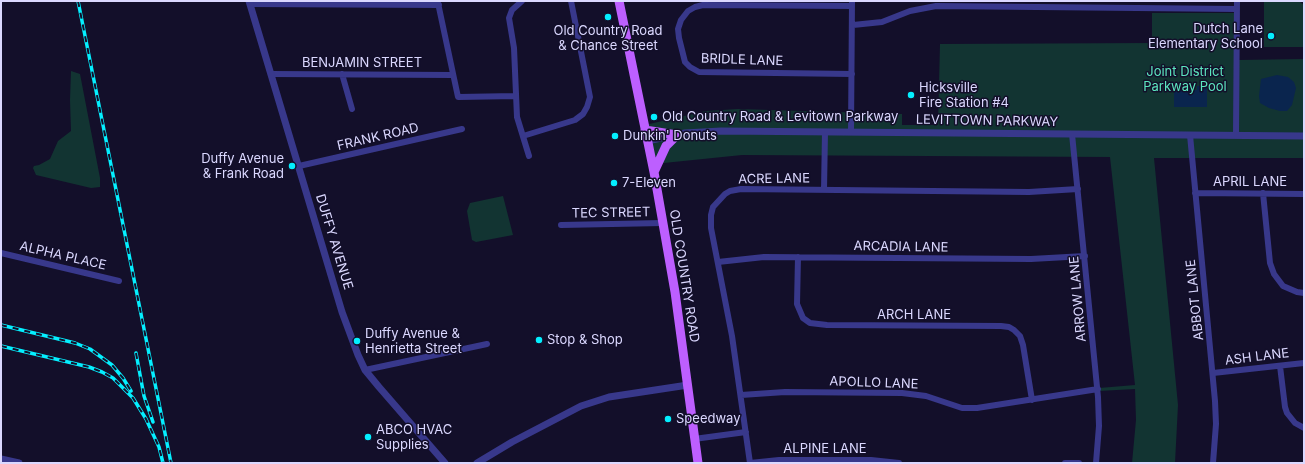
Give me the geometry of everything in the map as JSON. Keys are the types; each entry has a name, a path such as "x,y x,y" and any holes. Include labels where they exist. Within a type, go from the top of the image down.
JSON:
{"main road":[{"name":"OLD COUNTRY ROAD","path":"620,1 676,292 698,463"},
{"path":"645,130 677,135"},
{"path":"654,172 666,146 677,135"}],"street":[{"path":"522,1 512,10 509,18 514,48 517,117 529,156"},
{"path":"523,136 575,120 583,114 587,107 590,96 571,1"},
{"path":"1236,135 1237,1"},
{"path":"250,2 438,3 458,98 516,96"},
{"name":"DUFFY AVENUE","path":"250,2 349,335 366,370 445,463"},
{"path":"852,4 852,132"},
{"name":"BRIDLE LANE","path":"852,4 703,5 688,11 681,20 678,30 685,62 699,72 852,74"},
{"path":"853,25 882,22 910,11 936,6 1031,4 1237,9"},
{"name":"BENJAMIN STREET","path":"271,74 453,75"},
{"path":"342,74 352,109"},
{"name":"FRANK ROAD","path":"299,166 462,129"},
{"name":"LEVITTOWN PARKWAY","path":"647,141 677,135 722,131 1304,136"},
{"path":"824,190 825,132"},
{"name":"ARROW LANE","path":"1072,134 1098,389 1099,426 1096,463"},
{"name":"ABBOT LANE","path":"1190,135 1213,374 1216,424 1213,463"},
{"name":"ACRE LANE","path":"750,463 732,336 710,221 714,207 725,194 741,189 1029,192 1078,189"},
{"name":"APRIL LANE","path":"1195,193 1304,194"},
{"path":"1263,193 1270,262 1274,274 1279,282 1284,286 1297,292 1304,293"},
{"name":"TEC STREET","path":"561,225 663,223"},
{"name":"ALPHA PLACE","path":"1,253 119,281"},
{"name":"ARCADIA LANE","path":"718,262 764,257 1031,259 1085,256"},
{"name":"ARCH LANE","path":"798,257 797,304 803,318 810,323 827,325 1001,326 1009,327 1014,330 1020,336 1023,345 1032,400"},
{"path":"366,370 487,344"},
{"name":"ASH LANE","path":"1213,374 1304,363"},
{"path":"1280,366 1287,413 1295,424 1304,428"},
{"path":"477,463 512,442 581,406 609,397 688,386"},
{"name":"APOLLO LANE","path":"741,395 785,392 902,393 926,396 950,405 977,408 1098,389"},
{"path":"694,439 746,432"},
{"path":"1,459 19,463"},
{"name":"ALPINE LANE","path":"750,463 779,460 820,462 871,460 899,463"},
{"path":"1065,463 1079,463"}],"green space":[{"path":"1264,1 1299,1 1304,5 1304,47 1264,47"},
{"name":"Joint District Parkway Pool","path":"1152,13 1235,13 1238,60 1304,59 1304,158 1154,158 1178,405 1175,463 1132,463 1136,420 1135,389 1099,391 1099,388 1135,385 1110,157 742,155 654,164 645,125 706,111 738,109 902,114 902,125 938,125 940,44 1152,43"},
{"path":"71,71 80,74 100,178 100,187 91,188 36,175 33,168 34,166 50,159 58,141 71,131"},
{"path":"503,196 513,235 476,242 472,240 467,211 470,203"}],"water":[{"path":"1277,75 1288,77 1294,82 1296,88 1292,105 1287,111 1269,108 1260,103 1259,96 1261,79"},
{"path":"1174,86 1194,86 1195,90 1197,90 1197,86 1207,86 1207,107 1174,107"}],"railway":[{"path":"78,1 171,463"},
{"path":"1,325 75,343 90,349 112,365 123,378 131,391"},
{"path":"1,346 89,367 113,378 133,398 146,419 159,447 163,463"},
{"path":"136,353 144,396 153,422"}],"place":[{"name":"Old Country Road & Chance Street","path":"608,17"},
{"name":"Dutch Lane Elementary School","path":"1271,36"},
{"name":"Hicksville Fire Station #4","path":"911,95"},
{"name":"Old Country Road & Levitown Parkway","path":"654,117"},
{"name":"Dunkin' Donuts","path":"615,136"},
{"name":"Duffy Avenue & Frank Road","path":"292,166"},
{"name":"7-Eleven","path":"614,183"},
{"name":"Stop & Shop","path":"539,340"},
{"name":"Duffy Avenue & Henrietta Street","path":"357,341"},
{"name":"Speedway","path":"668,419"},
{"name":"ABCO HVAC Supplies","path":"368,437"}]}
